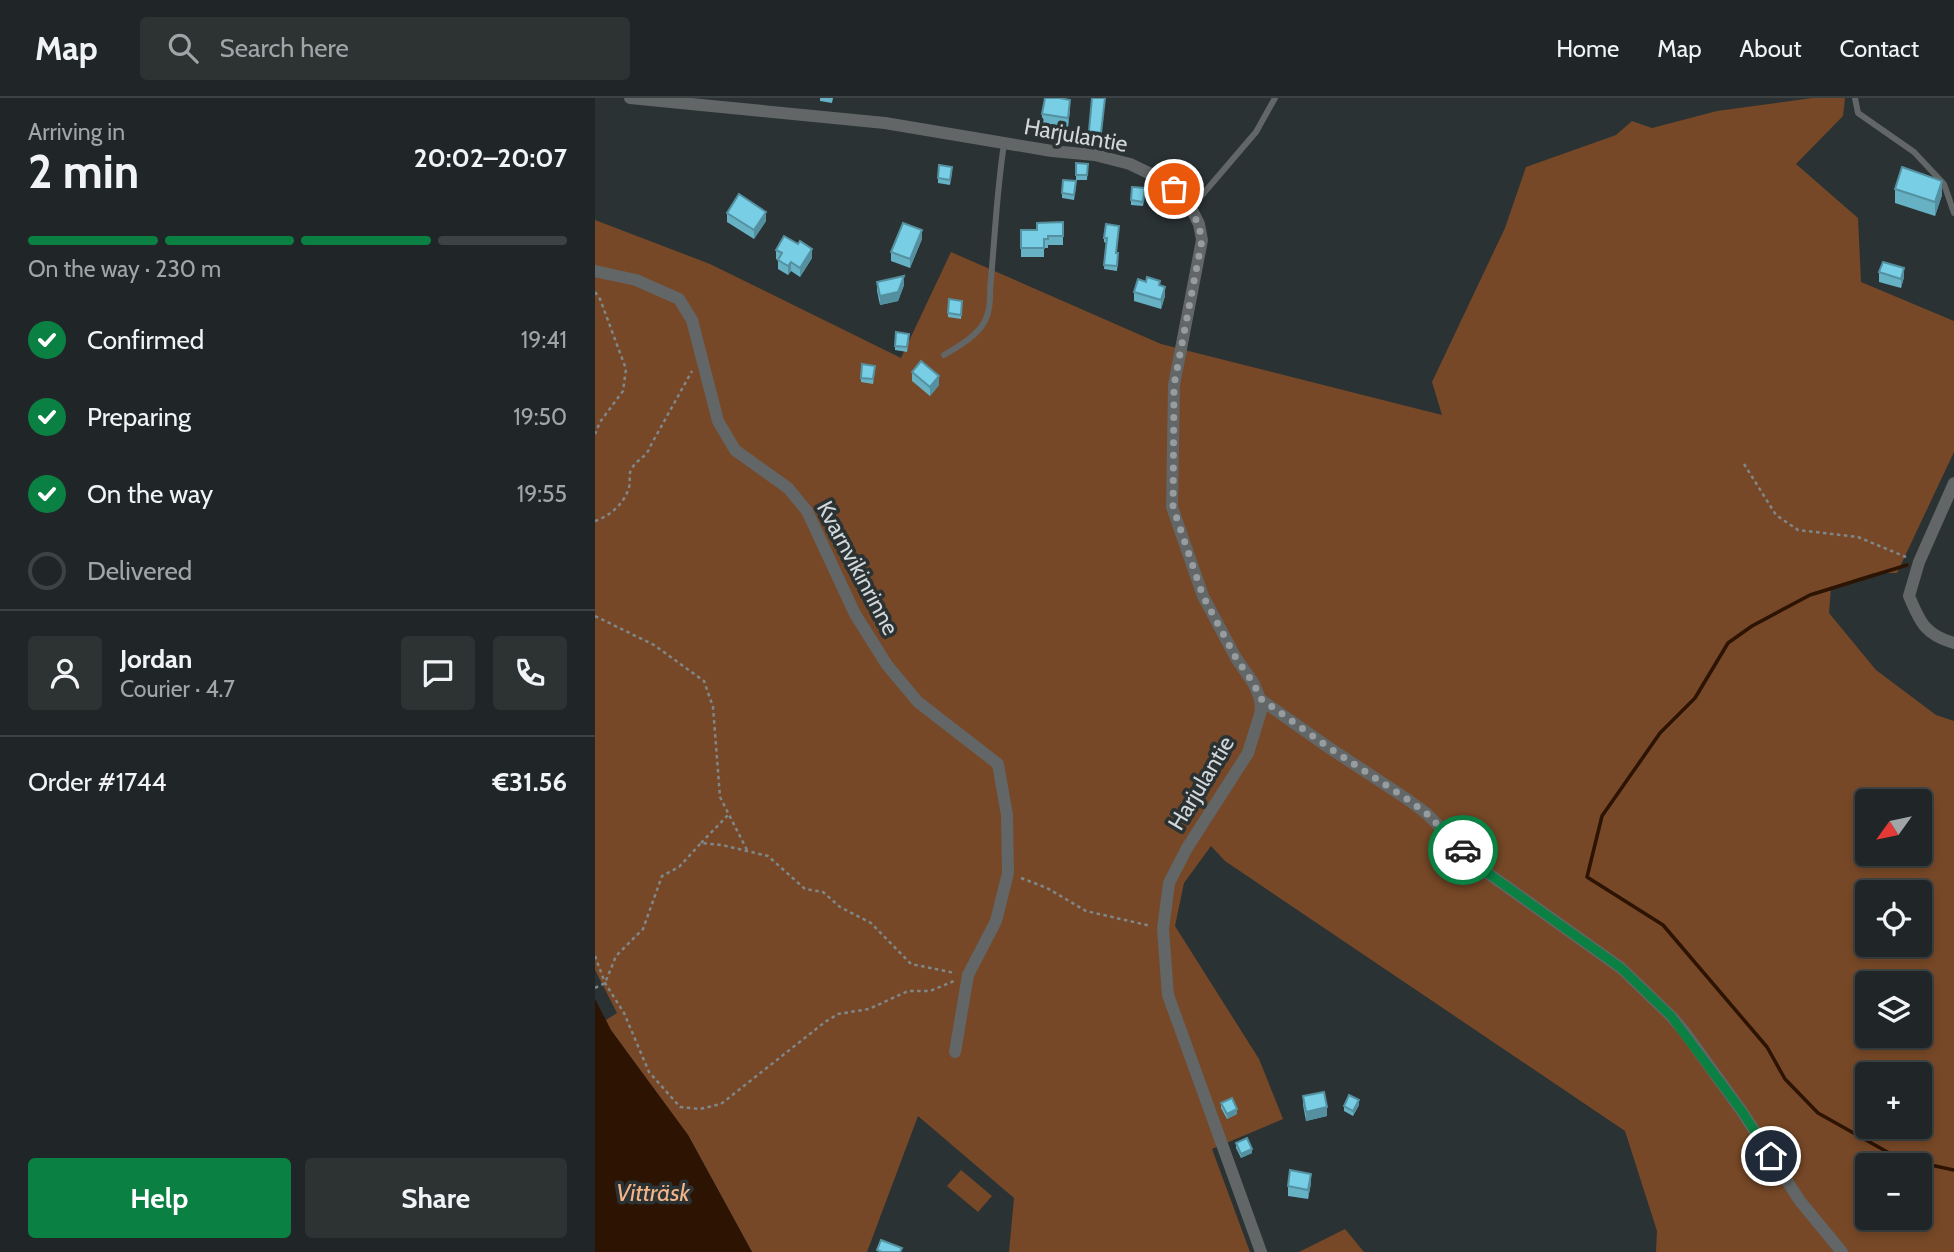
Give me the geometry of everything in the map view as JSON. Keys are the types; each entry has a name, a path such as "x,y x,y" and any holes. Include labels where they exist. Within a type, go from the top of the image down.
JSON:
{"street":[{"name":"Harjulantie","path":"630,98 885,123 1004,144 1095,155 1130,164 1157,177 1174,189 1191,208 1199,224 1202,240 1174,385 1173,507 1203,596 1236,658 1254,684 1260,698 1261,712 1248,753 1187,848 1169,883 1163,929 1168,995 1261,1252"},
{"name":"Kvarnvikinrinne","path":"595,271 636,280 679,299 692,320 718,421 735,450 788,488 807,511 855,614 887,665 918,702 998,764 1007,815 1008,873 996,921 968,975 955,1052"},
{"path":"1954,483 1919,562 1909,596 1922,626 1941,640 1954,643"},
{"path":"1260,698 1417,806 1482,869 1621,968 1640,985 1684,1031 1741,1110 1800,1201 1842,1252"}],"lane":[{"path":"1191,208 1257,132 1275,98"},
{"path":"1855,98 1858,113 1914,152 1944,184 1954,213"},
{"path":"944,355 975,333 984,322 990,307 998,184 1004,144"}],"path":[{"path":"595,292 626,369 623,391 600,422 595,434"},
{"path":"595,522 619,505 629,486 629,473 638,460 647,454 701,355"},
{"path":"1744,464 1776,515 1798,530 1858,537 1919,562"},
{"path":"595,616 654,645 704,681 713,707 720,797 748,851"},
{"path":"595,988 605,983 616,956 643,929 662,876 679,867 729,814"},
{"path":"701,843 768,856 805,889 823,892 840,907 871,923 911,964 968,975"},
{"path":"1008,873 1047,888 1086,911 1163,929"},
{"path":"595,956 605,983 624,1013 649,1072 680,1107 700,1109 721,1104 838,1014 869,1009 908,991 930,991 968,975"}],"shaded area":[{"path":"1812,98 1845,98 1843,116 1796,164 1858,218 1861,282 1954,321 1954,452 1897,573 1874,573 1831,587 1829,613 1876,670 1936,715 1954,721 1954,1252 1656,1252 1657,1231 1625,1131 1225,861 1211,846 1184,883 1175,926 1259,1059 1283,1119 1212,1149 1250,1252 1009,1252 1014,1198 918,1116 867,1252 752,1252 688,1135 610,1030 606,1020 617,1013 595,970 595,220 710,264 901,358 951,252 1161,344 1442,415 1432,382 1505,228 1526,167 1616,135 1632,121 1652,128 1717,111"},
{"path":"961,1170 992,1196 978,1212 947,1186"},
{"path":"1345,1229 1364,1252 1299,1252"}],"water":[{"name":"Vitträsk","path":"595,999 611,1030 688,1135 752,1252 595,1252"}],"building":[{"path":"1045,98 1070,100 1068,118 1042,114"},
{"path":"1092,98 1105,98 1101,133 1089,131"},
{"path":"1076,163 1088,164 1087,175 1076,175"},
{"path":"939,165 952,167 950,180 938,178"},
{"path":"1902,167 1942,181 1935,202 1895,189"},
{"path":"1063,180 1076,181 1074,195 1062,193"},
{"path":"1132,187 1145,188 1143,202 1131,200"},
{"path":"739,194 766,212 754,230 727,213"},
{"path":"1063,222 1063,236 1048,236 1048,239 1044,239 1044,248 1021,248 1021,230 1037,230 1037,223"},
{"path":"903,223 922,230 910,259 891,252"},
{"path":"1106,224 1119,226 1117,266 1104,265"},
{"path":"784,236 798,244 800,241 812,249 800,268 791,262 788,266 778,260 782,253 776,250"},
{"path":"1883,262 1904,268 1901,279 1879,272"},
{"path":"904,276 898,292 880,296 877,282"},
{"path":"1147,277 1160,281 1159,285 1165,287 1161,300 1134,292 1138,279 1146,282"},
{"path":"949,299 962,301 961,315 948,313"},
{"path":"896,332 909,334 907,347 895,346"},
{"path":"921,361 939,376 930,387 912,372"},
{"path":"862,364 875,366 873,379 861,378"},
{"path":"1324,1092 1327,1107 1306,1112 1303,1096"},
{"path":"1349,1095 1359,1100 1353,1111 1344,1106"},
{"path":"1232,1098 1237,1109 1227,1114 1221,1103"},
{"path":"1247,1138 1252,1149 1241,1154 1236,1143"},
{"path":"1290,1170 1311,1174 1308,1190 1288,1186"},
{"path":"881,1240 902,1248 900,1252 877,1250"}],"waterway":[{"path":"1907,565 1810,595 1752,626 1728,643 1695,698 1660,733 1602,816 1587,877 1663,925 1767,1047 1785,1079 1818,1113 1898,1158 1954,1170"}],"way so far":[{"path":"1174,189 1191,208 1199,224 1202,240 1174,385 1173,507 1203,596 1260,698 1426,813 1463,850"}],"route":[{"path":"1463,850 1482,869 1621,968 1640,985 1684,1031 1771,1156"}]}
